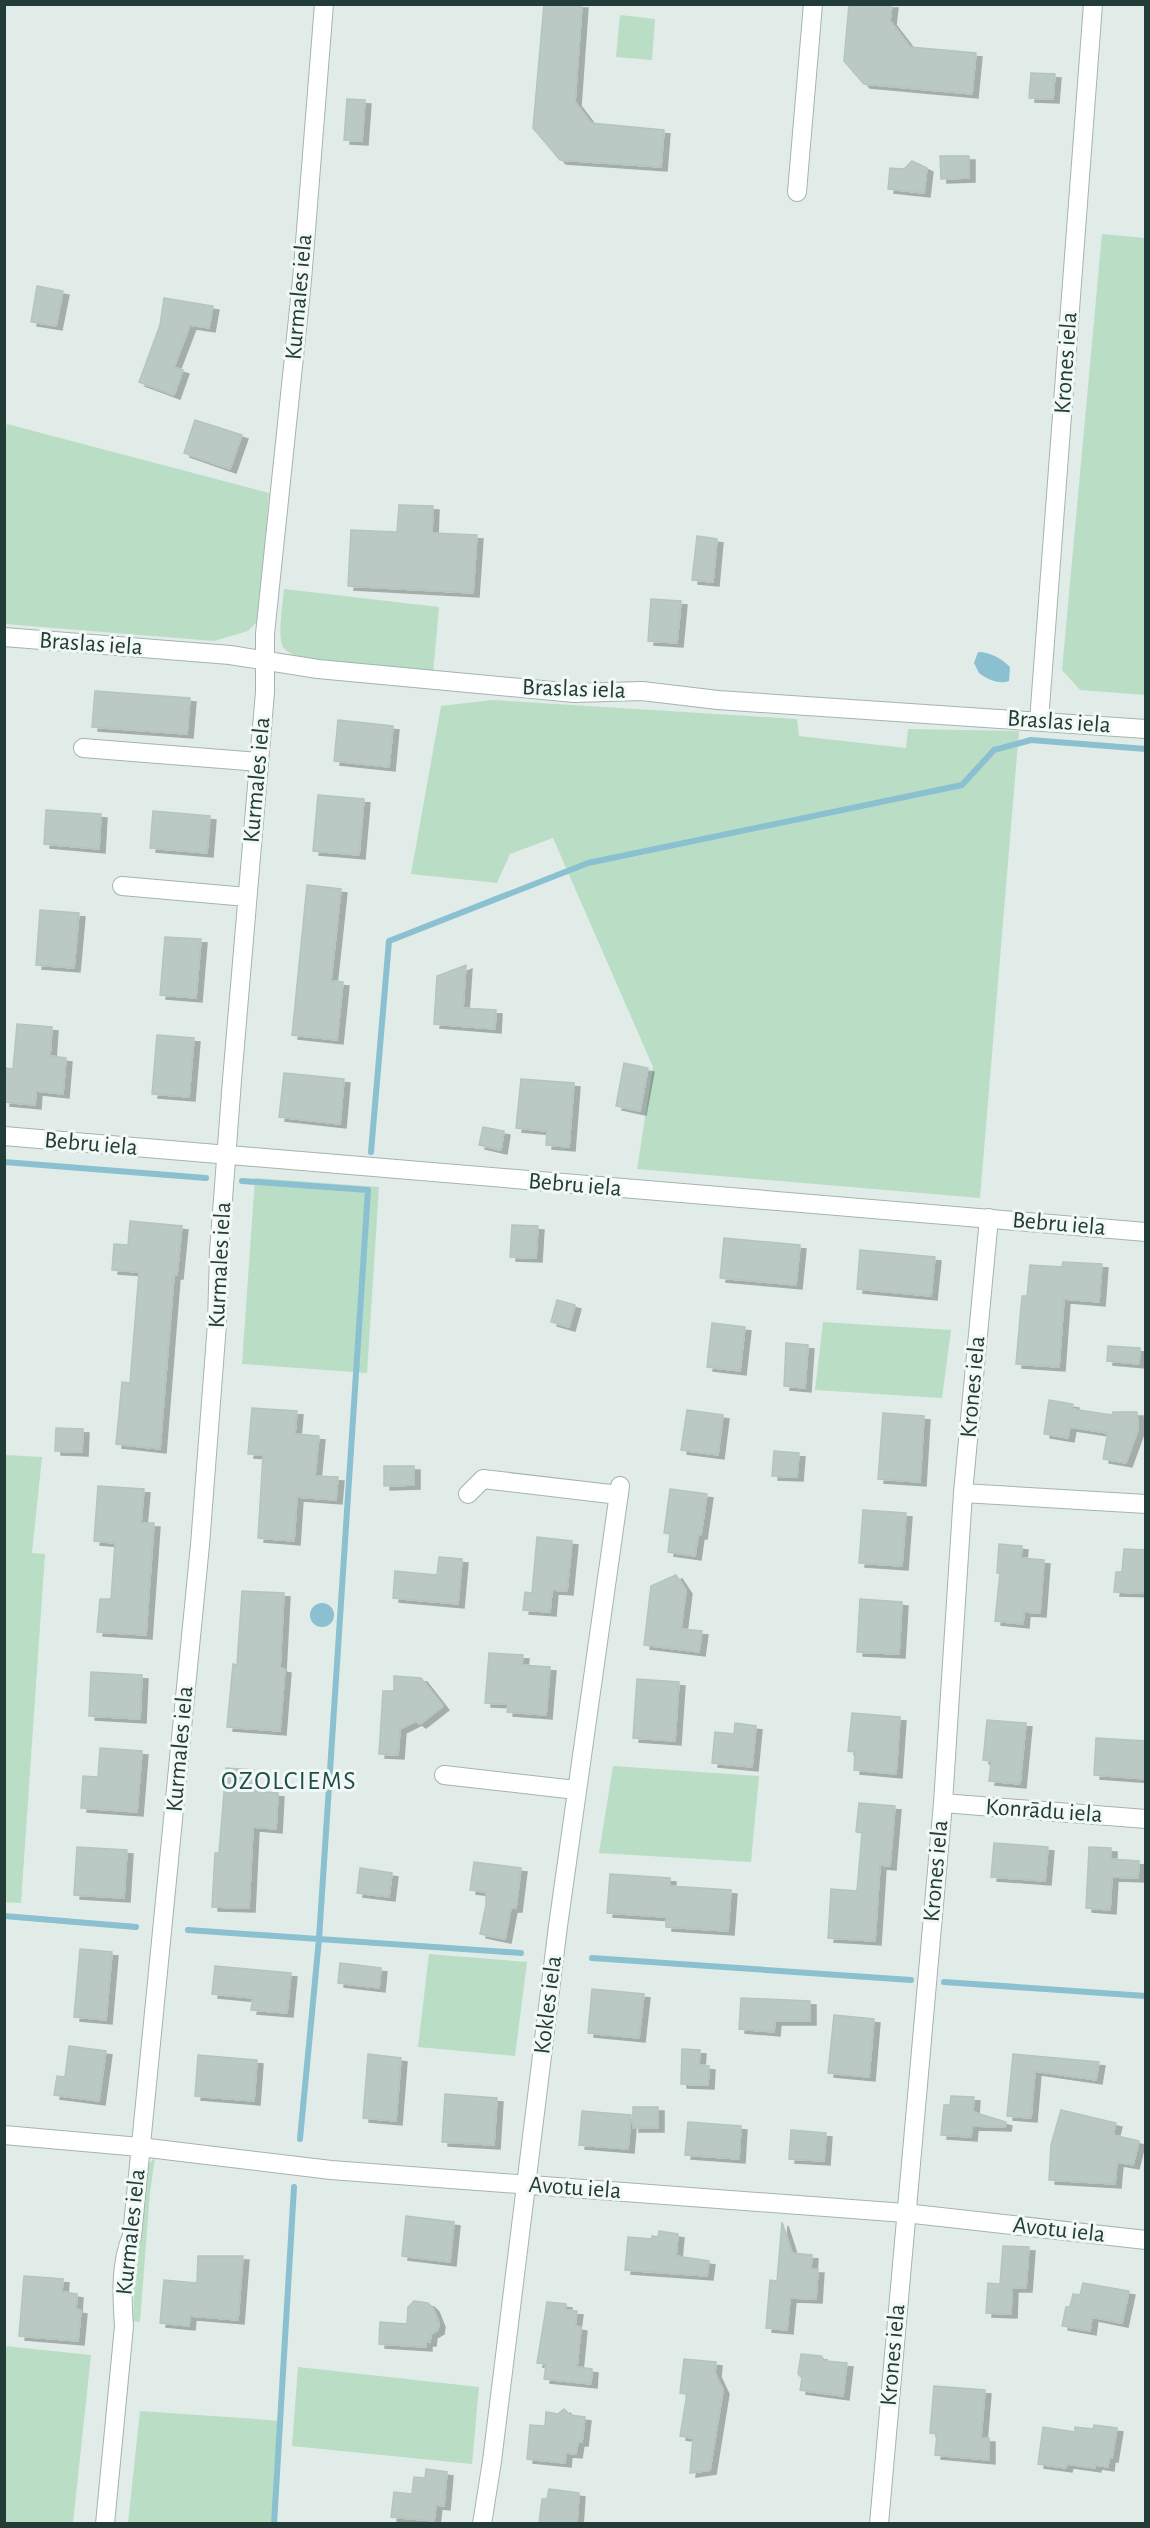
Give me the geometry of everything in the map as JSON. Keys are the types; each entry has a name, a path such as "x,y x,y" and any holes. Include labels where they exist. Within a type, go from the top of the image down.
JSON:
{"street":[{"name":"Kurmales iela","path":"105,2523 124,2326 122,2298 125,2250 132,2236 200,1545 216,1335 226,1155 265,692 265,634 302,280 324,4"},
{"path":"797,192 813,4"},
{"name":"Krones iela","path":"1039,721 1093,4"},
{"name":"Braslas iela","path":"4,637 230,655 318,669 574,693 642,691 718,700 1146,729"},
{"path":"83,748 258,762"},
{"path":"122,886 247,897"},
{"name":"Bebru iela","path":"4,1136 1146,1232"},
{"name":"Krones iela","path":"879,2523 943,1803 963,1493 989,1218"},
{"name":"Kokles iela","path":"468,1494 483,1479 619,1491 576,1790 495,2438 482,2523"},
{"path":"963,1493 1146,1504"},
{"path":"444,1775 576,1790"},
{"name":"Konrādu iela","path":"943,1803 1146,1819"},
{"name":"Avotu iela","path":"4,2135 140,2147 332,2170 905,2213 1146,2240"}],"green space":[{"path":"620,15 655,19 652,60 616,57"},
{"path":"1102,234 1145,238 1145,695 1080,690 1062,670"},
{"path":"7,424 269,493 259,620 248,631 214,641 5,624 4,440"},
{"path":"284,589 439,607 433,674 304,659 290,653 283,647 280,635"},
{"path":"492,700 797,719 799,736 906,748 908,729 1019,731 980,1198 637,1169 653,1067 553,838 510,854 497,883 411,874 441,706"},
{"path":"255,1178 379,1187 367,1373 242,1364"},
{"path":"823,1322 951,1330 942,1398 815,1390"},
{"path":"5,1455 42,1457 32,1553 45,1554 21,1903 4,1902"},
{"path":"613,1766 759,1776 751,1862 599,1853"},
{"path":"429,1954 527,1962 515,2056 418,2047"},
{"path":"155,2158 150,2192 140,2322 133,2321 133,2264 147,2165"},
{"path":"5,2346 91,2355 73,2523 5,2523"},
{"path":"298,2367 479,2387 472,2464 292,2446"},
{"path":"140,2411 283,2421 274,2523 128,2523"}],"water":[{"path":"978,652 992,655 1007,664 1010,667 1009,681 993,681 979,673 974,663"},
{"path":"322,1603 331,1606 334,1615 331,1624 322,1627 313,1624 310,1615 313,1606"}],"building":[{"path":"544,4 582,4 575,102 591,123 664,130 661,167 560,160 533,128"},
{"path":"849,4 892,4 890,21 910,47 976,53 972,94 864,84 844,61"},
{"path":"1031,73 1055,74 1053,99 1029,98"},
{"path":"347,99 365,100 362,141 344,140"},
{"path":"940,156 969,156 969,178 941,179"},
{"path":"912,161 927,168 924,193 888,189 890,168 904,169"},
{"path":"37,286 63,291 56,326 31,322"},
{"path":"164,298 213,306 209,328 190,325 174,367 183,370 174,395 139,382 160,325"},
{"path":"195,420 242,435 230,469 184,453"},
{"path":"399,505 433,506 432,533 477,535 473,593 348,586 351,530 397,532"},
{"path":"697,536 717,539 713,582 692,580"},
{"path":"651,599 681,601 677,643 648,641"},
{"path":"95,691 190,698 187,734 92,727"},
{"path":"338,720 393,726 389,767 334,761"},
{"path":"318,795 364,799 359,855 313,851"},
{"path":"46,810 101,814 99,849 44,844"},
{"path":"153,811 210,816 207,853 150,848"},
{"path":"307,885 341,889 331,981 343,982 337,1040 292,1035"},
{"path":"40,910 79,913 74,968 36,965"},
{"path":"165,937 201,939 196,998 160,995"},
{"path":"466,965 463,1008 496,1010 495,1029 434,1024 437,976"},
{"path":"17,1024 52,1027 50,1056 66,1058 63,1094 36,1091 35,1105 4,1102 6,1068 13,1069"},
{"path":"157,1035 194,1038 189,1097 152,1094"},
{"path":"624,1063 648,1068 640,1111 616,1106"},
{"path":"284,1073 344,1079 340,1124 279,1117"},
{"path":"521,1079 574,1083 569,1147 546,1145 547,1131 516,1128"},
{"path":"483,1127 504,1131 501,1150 479,1145"},
{"path":"130,1221 182,1226 177,1275 174,1275 160,1449 116,1444 122,1382 130,1383 139,1272 112,1270 114,1244 128,1245"},
{"path":"512,1225 538,1226 536,1258 510,1257"},
{"path":"724,1238 800,1245 796,1285 720,1278"},
{"path":"860,1250 935,1257 931,1296 857,1289"},
{"path":"1063,1262 1102,1264 1099,1302 1064,1299 1059,1367 1016,1364 1022,1296 1027,1296 1030,1265 1062,1267"},
{"path":"557,1300 575,1305 569,1327 551,1322"},
{"path":"712,1323 745,1327 740,1371 707,1367"},
{"path":"786,1343 808,1345 805,1388 784,1386"},
{"path":"1108,1346 1140,1348 1139,1364 1107,1361"},
{"path":"1049,1400 1073,1404 1072,1409 1112,1415 1113,1412 1137,1412 1138,1430 1126,1463 1103,1459 1108,1433 1070,1427 1068,1438 1044,1434"},
{"path":"252,1408 297,1411 295,1434 319,1436 315,1476 338,1477 336,1500 297,1497 294,1541 258,1538 263,1455 248,1454"},
{"path":"687,1410 723,1415 718,1455 681,1450"},
{"path":"883,1413 924,1416 920,1482 878,1479"},
{"path":"56,1428 83,1429 82,1452 55,1451"},
{"path":"774,1451 799,1453 797,1477 772,1476"},
{"path":"384,1466 414,1466 414,1485 384,1486"},
{"path":"98,1486 144,1489 141,1523 154,1523 146,1635 97,1632 100,1599 111,1599 115,1543 94,1541"},
{"path":"670,1489 707,1494 701,1535 698,1535 695,1556 668,1552 670,1534 664,1533"},
{"path":"863,1510 906,1513 902,1566 859,1563"},
{"path":"537,1537 572,1541 567,1591 552,1590 550,1612 523,1610 525,1592 532,1593"},
{"path":"999,1544 1022,1546 1021,1558 1044,1560 1040,1613 1024,1612 1023,1624 995,1621 1000,1573 997,1573"},
{"path":"1124,1549 1146,1550 1146,1593 1114,1592 1116,1572 1122,1572"},
{"path":"439,1557 462,1559 458,1604 393,1598 395,1571 437,1575"},
{"path":"676,1575 686,1590 681,1629 702,1631 699,1652 644,1645 651,1586"},
{"path":"242,1591 284,1593 280,1668 285,1669 280,1731 227,1727 233,1664 237,1665"},
{"path":"860,1599 902,1602 899,1654 857,1652"},
{"path":"489,1653 523,1655 522,1665 550,1667 546,1715 507,1712 508,1704 485,1703"},
{"path":"91,1672 142,1675 140,1719 89,1716"},
{"path":"394,1676 421,1678 443,1706 420,1724 416,1721 400,1729 398,1755 379,1754 383,1691 394,1691"},
{"path":"637,1679 679,1682 675,1741 633,1738"},
{"path":"852,1713 900,1717 896,1774 854,1770 855,1752 848,1751"},
{"path":"987,1720 1026,1723 1020,1784 989,1781 991,1761 983,1760"},
{"path":"735,1723 756,1726 752,1767 712,1763 715,1732 734,1734"},
{"path":"1096,1738 1146,1741 1146,1779 1094,1775"},
{"path":"100,1748 142,1751 137,1812 81,1808 83,1776 98,1777"},
{"path":"226,1768 254,1770 253,1791 278,1793 276,1829 253,1827 249,1908 212,1907 215,1853 219,1853"},
{"path":"859,1803 895,1806 890,1866 880,1865 875,1941 828,1938 831,1889 857,1891 862,1833 856,1832"},
{"path":"994,1843 1048,1847 1045,1881 991,1877"},
{"path":"77,1847 127,1850 124,1898 74,1895"},
{"path":"1089,1847 1111,1848 1111,1859 1139,1861 1138,1878 1112,1877 1110,1910 1086,1908"},
{"path":"474,1862 521,1868 516,1908 511,1908 505,1939 480,1934 486,1905 486,1892 470,1890"},
{"path":"360,1868 392,1873 389,1897 357,1893"},
{"path":"610,1874 670,1878 670,1886 731,1890 728,1931 666,1927 666,1917 607,1913"},
{"path":"80,1949 112,1952 106,2020 74,2017"},
{"path":"340,1963 381,1968 379,1988 338,1983"},
{"path":"215,1966 291,1973 287,2013 251,2010 253,1998 212,1994"},
{"path":"592,1989 644,1994 639,2038 588,2033"},
{"path":"741,1998 810,2001 810,2021 775,2021 774,2032 739,2029"},
{"path":"834,2015 874,2019 869,2077 828,2073"},
{"path":"69,2046 106,2051 99,2101 54,2095 57,2076 65,2077"},
{"path":"682,2049 700,2050 699,2065 709,2066 708,2085 681,2084"},
{"path":"368,2054 401,2058 396,2121 363,2118"},
{"path":"1013,2054 1099,2062 1096,2080 1035,2071 1031,2118 1007,2116"},
{"path":"198,2055 257,2060 254,2101 195,2096"},
{"path":"445,2094 497,2098 494,2145 442,2142"},
{"path":"951,2096 974,2097 973,2112 1006,2122 1005,2127 972,2126 971,2137 941,2135 944,2105 950,2105"},
{"path":"633,2107 658,2107 658,2128 633,2128"},
{"path":"1061,2110 1116,2123 1113,2135 1139,2141 1133,2165 1117,2162 1115,2184 1049,2180 1051,2145"},
{"path":"582,2111 631,2115 628,2149 579,2145"},
{"path":"688,2122 741,2126 739,2159 685,2155"},
{"path":"791,2130 826,2133 824,2161 789,2159"},
{"path":"406,2216 454,2222 450,2262 402,2256"},
{"path":"782,2222 792,2253 812,2255 811,2269 818,2269 816,2299 790,2298 787,2330 766,2328 770,2280 777,2281"},
{"path":"659,2231 678,2234 676,2256 709,2261 707,2276 625,2270 628,2237 652,2239 652,2236 658,2237"},
{"path":"1003,2246 1029,2247 1026,2288 1012,2288 1011,2314 986,2313 988,2283 1000,2284"},
{"path":"198,2256 243,2256 238,2320 190,2316 189,2326 160,2323 164,2280 197,2283"},
{"path":"24,2276 63,2279 62,2292 77,2294 76,2309 81,2310 78,2341 19,2336"},
{"path":"1083,2283 1129,2291 1122,2323 1092,2317 1090,2331 1062,2326 1066,2307 1070,2307 1073,2294 1080,2295"},
{"path":"414,2301 428,2303 433,2308 439,2323 438,2330 431,2334 430,2342 426,2342 426,2347 379,2344 380,2322 407,2324 408,2307"},
{"path":"547,2302 566,2304 566,2310 577,2311 575,2326 581,2327 577,2367 592,2369 591,2384 544,2379 546,2364 537,2363"},
{"path":"801,2354 821,2356 825,2361 847,2363 843,2396 800,2390 802,2378 798,2374"},
{"path":"684,2359 716,2362 715,2373 723,2390 710,2470 690,2473 693,2438 680,2436 687,2394 680,2393"},
{"path":"934,2386 985,2390 981,2438 989,2438 989,2460 935,2455 937,2434 930,2433"},
{"path":"564,2409 570,2415 585,2417 582,2442 578,2442 576,2454 566,2453 565,2463 527,2459 530,2425 545,2426 546,2412 558,2414"},
{"path":"1094,2425 1117,2428 1112,2458 1109,2458 1108,2467 1095,2465 1095,2468 1067,2464 1066,2468 1038,2464 1043,2427 1075,2432 1075,2427 1093,2429"},
{"path":"426,2469 447,2472 444,2506 436,2505 434,2521 391,2517 394,2492 412,2494 414,2477 425,2478"},
{"path":"549,2489 579,2493 577,2523 539,2523 542,2499 547,2499"}],"waterway":[{"path":"371,1152 389,941 588,863 962,785 994,750 1031,740 1146,749"},
{"path":"4,1162 206,1178"},
{"path":"242,1181 368,1190 319,1939 300,2139"},
{"path":"4,1916 136,1927"},
{"path":"188,1930 521,1953"},
{"path":"592,1958 911,1980"},
{"path":"944,1982 1146,1996"},
{"path":"274,2524 294,2187"}],"district":[{"name":"OZOLCIEMS","path":"289,1781"}]}
